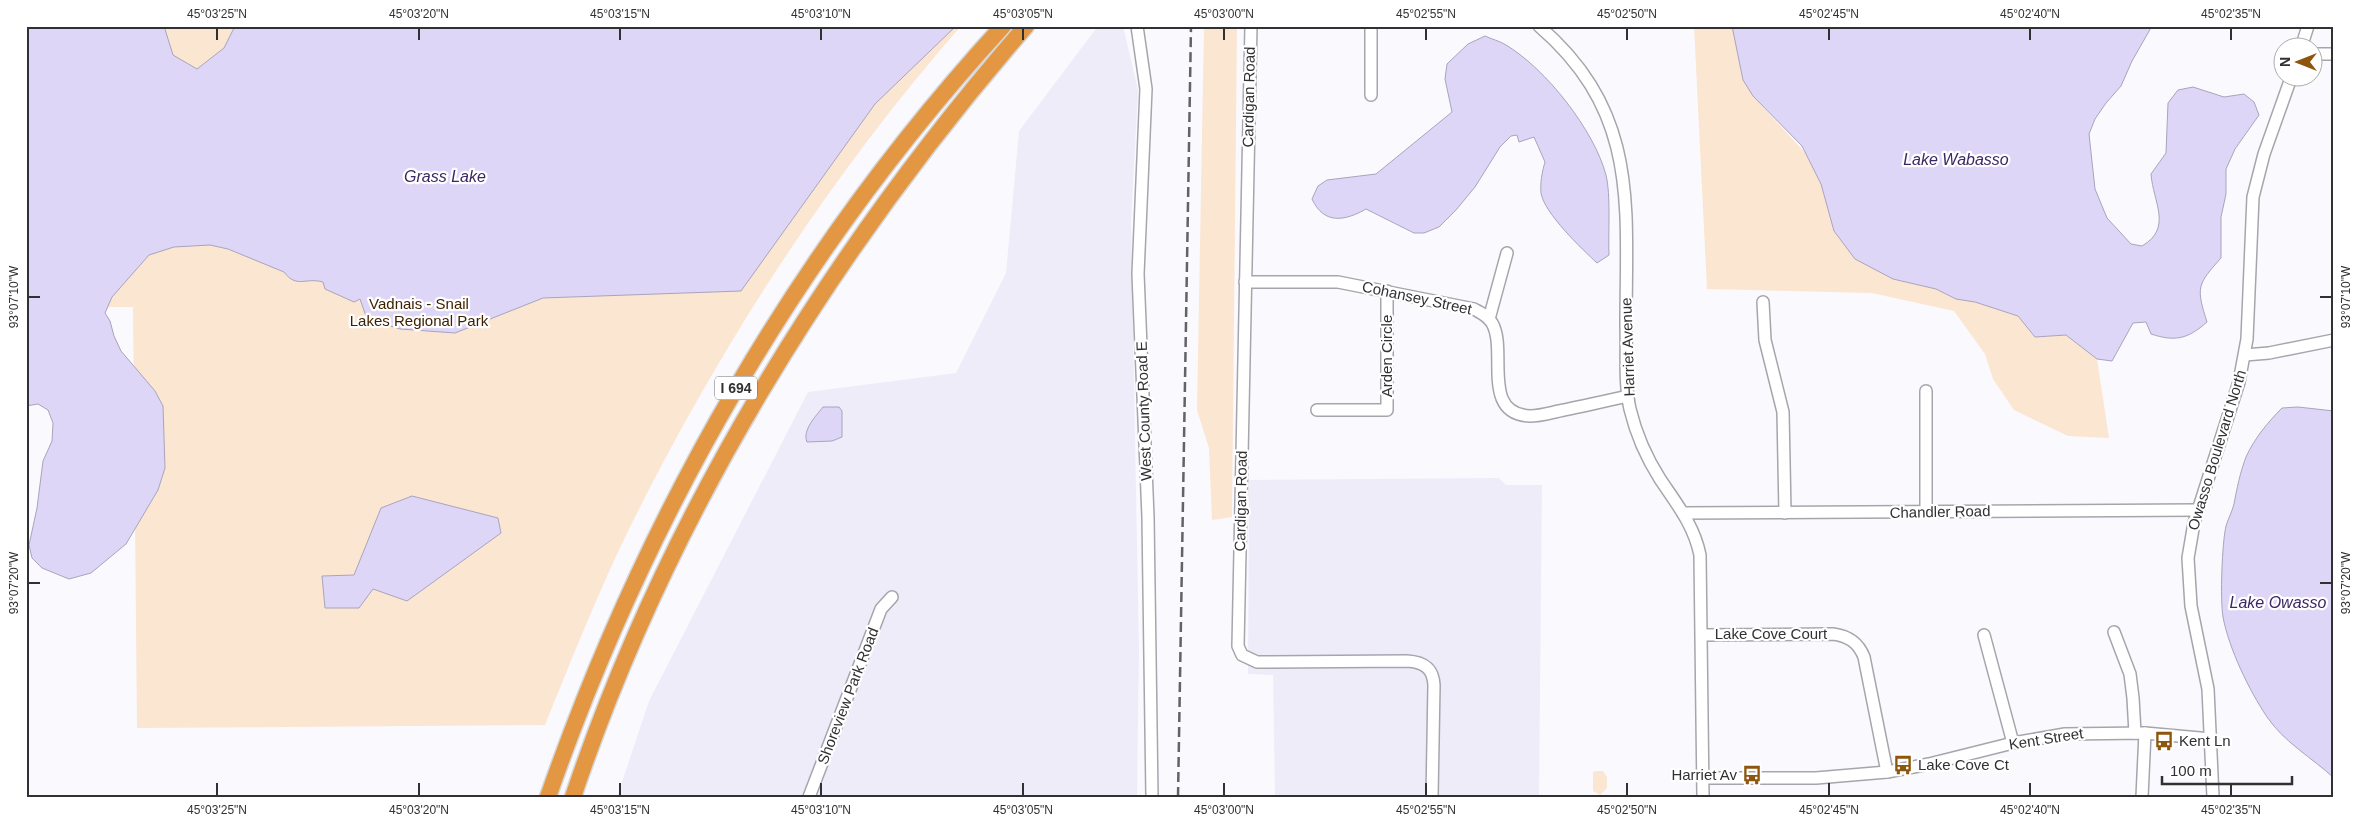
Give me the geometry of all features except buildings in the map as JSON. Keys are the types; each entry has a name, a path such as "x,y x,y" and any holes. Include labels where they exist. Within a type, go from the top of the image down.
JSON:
{"highway":[{"name":"I 694","path":"548,797 588,688 642,565 680,489 746,372 816,263 862,198 947,90 1003,26"},
{"name":"I 694","path":"573,797 621,673 660,583 719,467 755,403 825,289 870,223 948,119 1026,26"}],"street":[{"name":"West County Road E","path":"1137,26 1146,89 1138,274 1148,518 1152,797"},
{"name":"Cardigan Road","path":"1251,26 1238,646 1242,655 1249,660 1258,662 1407,661 1426,664 1431,671 1434,685 1432,797"},
{"path":"1371,26 1371,95"},
{"path":"2304,38 2308,26"},
{"name":"Harriet Avenue","path":"1541,27 1570,57 1596,95 1613,133 1620,157 1626,202 1628,396 1634,424 1648,460 1683,513 1697,540 1700,555 1704,797"},
{"name":"Owasso Boulevard North","path":"2213,797 2208,689 2191,606 2188,575 2190,540 2230,412 2245,355 2254,196 2264,154 2287,88"},
{"path":"1489,319 1507,253"},
{"name":"Cohansey Street","path":"1245,282 1338,282 1474,309 1489,319 1496,332 1499,392 1508,406 1523,415 1539,415 1628,396"},
{"name":"Arden Circle","path":"1316,410 1387,410 1387,291"},
{"path":"1763,302 1765,340 1783,412 1785,513"},
{"path":"2245,355 2269,353 2334,340"},
{"path":"1926,391 1926,512"},
{"name":"Chandler Road","path":"1683,513 2198,510"},
{"name":"Shoreview Park Road","path":"809,797 882,609 892,597"},
{"path":"2114,632 2130,674 2140,733 2142,797"},
{"name":"Lake Cove Court","path":"1702,635 1833,634 1849,638 1856,643 1864,657 1887,772"},
{"path":"1984,636 2013,743"},
{"name":"Kent Street","path":"1703,778 1816,778 1887,772 1930,764 2013,743 2065,734 2140,733 2211,739"}],"shaded area":[{"path":"1098,26 1123,26 1138,90 1131,222 1139,652 1137,797 617,797 649,701 808,392 956,373 1006,273 1019,131"},
{"path":"1499,478 1506,485 1542,485 1539,797 1275,797 1273,675 1248,674 1249,480"}],"green space":[{"name":"Vadnais - Snail Lakes Regional Park","path":"26,26 961,26 866,142 780,265 740,328 665,458 631,525 597,599 545,725 137,728 133,307 26,307"},
{"path":"1204,26 1237,26 1232,517 1212,520 1209,448 1197,410"},
{"path":"1694,26 1732,26 1753,96 1808,156 1821,184 1834,231 1855,259 1893,279 1936,289 1956,299 1975,302 2018,316 2027,327 2054,335 2066,335 2097,359 2109,438 2068,436 2014,410 1993,379 1985,354 1954,311 1872,293 1707,289"},
{"path":"1603,771 1607,777 1607,788 1600,795 1593,791 1593,772"}],"water":[{"name":"Grass Lake","path":"26,26 164,26 173,55 197,69 224,48 235,26 956,26 875,104 741,291 543,298 455,333 400,329 367,319 360,299 354,302 325,289 323,282 293,280 284,272 228,249 210,245 174,247 149,255 112,297 105,313 110,321 121,351 155,391 163,406 165,468 158,490 126,544 91,573 69,579 42,568 32,558 29,545 37,508 43,461 52,441 53,423 48,410 38,404 26,406"},
{"name":"Lake Wabasso","path":"1732,26 2152,26 2132,61 2121,86 2095,119 2089,134 2095,189 2107,218 2131,244 2142,246 2157,231 2159,214 2151,174 2166,153 2168,103 2178,90 2193,87 2224,97 2244,94 2254,102 2259,115 2235,149 2226,169 2226,194 2221,217 2221,258 2207,274 2200,293 2207,322 2194,332 2174,338 2151,334 2146,322 2133,323 2112,361 2097,359 2066,335 2035,337 2018,316 1975,302 1956,299 1936,289 1893,279 1855,259 1834,231 1821,184 1802,146 1753,96 1743,80"},
{"path":"1485,36 1506,45 1537,69 1580,120 1600,157 1608,183 1609,255 1597,263 1564,230 1544,201 1541,185 1545,162 1534,137 1519,142 1517,135 1511,136 1500,147 1475,187 1456,210 1439,227 1424,233 1414,233 1366,209 1343,218 1329,217 1317,207 1312,199 1318,186 1327,180 1376,174 1452,112 1445,79 1447,64 1468,44"},
{"path":"823,407 839,407 842,411 842,437 832,441 807,442 806,433 808,428"},
{"name":"Lake Owasso","path":"2298,407 2334,411 2334,778 2282,735 2267,717 2253,694 2235,656 2222,609 2223,545 2226,526 2234,504 2246,457 2262,431 2282,408"},
{"path":"412,496 498,518 501,533 407,601 373,589 359,608 325,608 322,576 354,575 381,508"}],"railway":[{"path":"1178,797 1191,26"}],"place":[{"name":"Kent Ln","path":"2164,741"},
{"name":"Lake Cove Ct","path":"1903,765"},
{"name":"Harriet Av","path":"1752,775"}]}
